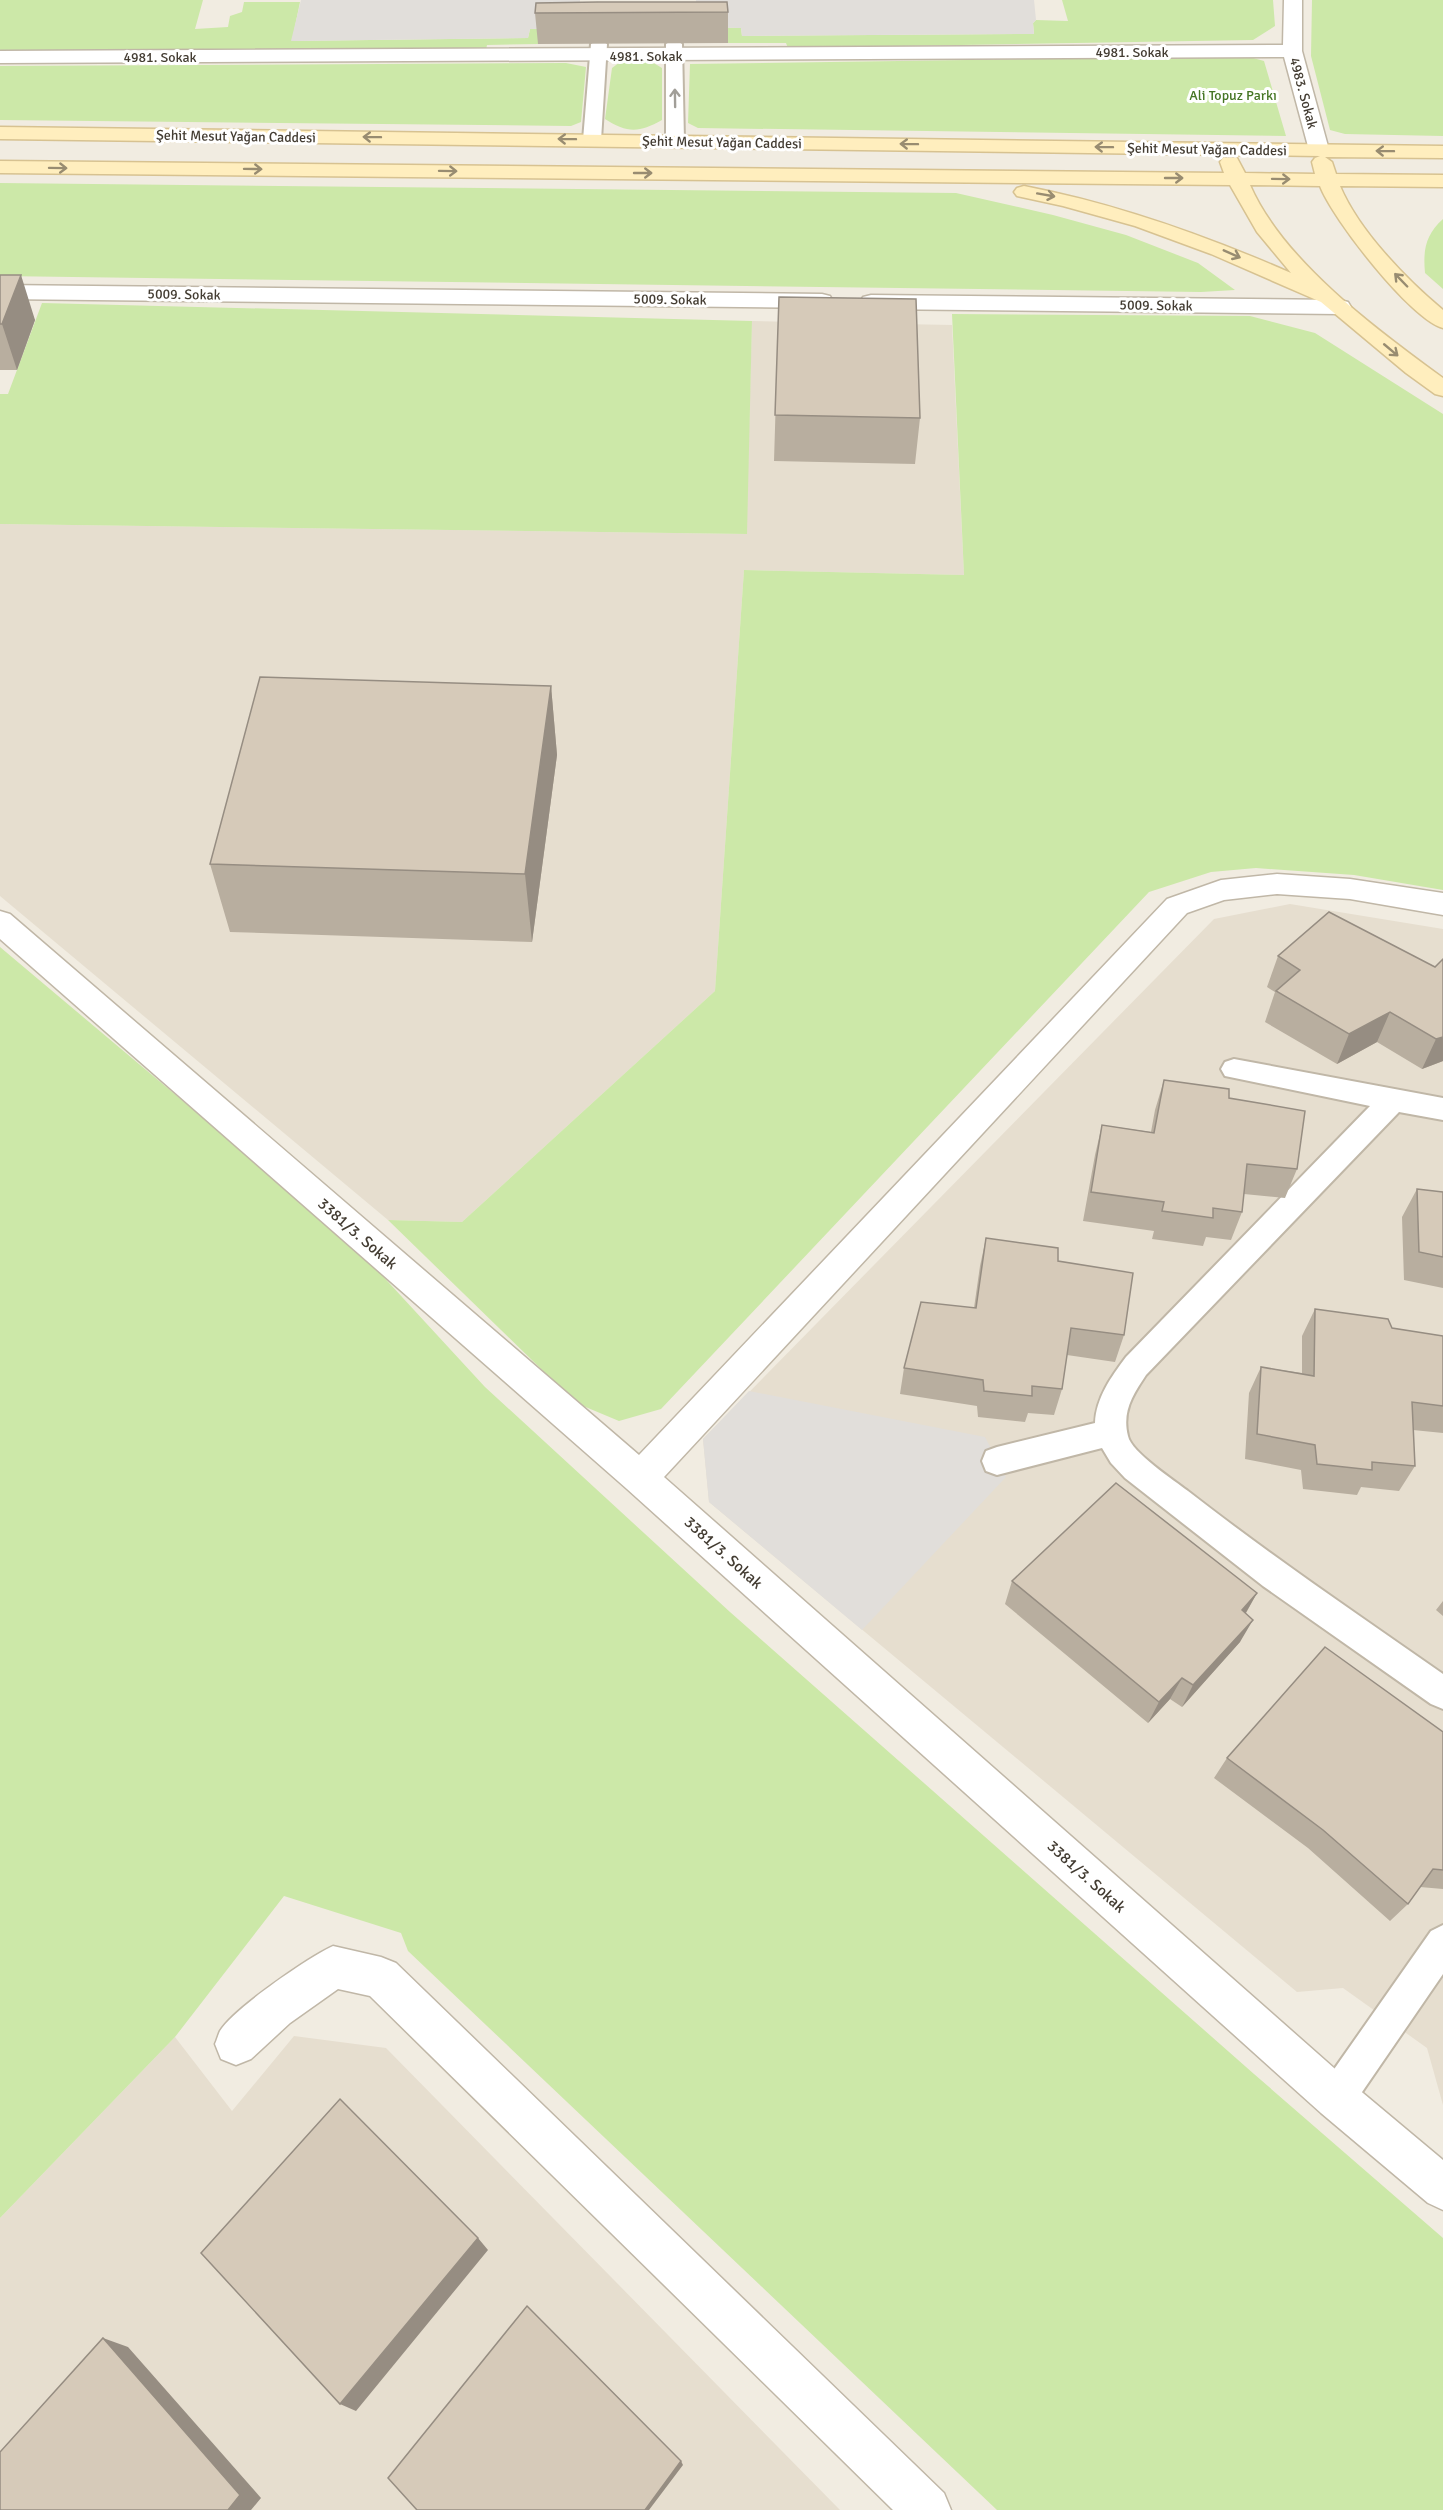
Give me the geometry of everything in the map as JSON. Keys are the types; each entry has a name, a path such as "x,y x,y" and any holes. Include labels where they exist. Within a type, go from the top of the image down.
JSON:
{"main road":[{"name":"Şehit Mesut Yağan Caddesi","path":"0,133 1443,152"},
{"path":"590,173 592,140"},
{"path":"674,173 675,141"},
{"path":"1226,149 1235,178 1265,227 1335,303 1403,360 1443,389"},
{"path":"1318,150 1337,202 1357,230 1384,262 1443,321"},
{"name":"Şehit Mesut Yağan Caddesi","path":"0,167 1443,181"},
{"path":"926,176 1058,197 1130,216 1220,249 1335,303"}],"street":[{"name":"4983. Sokak","path":"1293,0 1292,51 1318,150"},
{"name":"4981. Sokak","path":"0,57 674,39 1292,51"},
{"name":"5009. Sokak","path":"0,292 1335,303"},
{"path":"640,1478 1177,906 1221,890 1277,884 1350,889 1443,904"},
{"name":"3381/3. Sokak","path":"0,922 640,1478 1336,2098 1443,2188"},
{"path":"236,2044 275,2008 333,1967 381,1978 927,2510"}],"lane":[{"path":"674,39 675,141"},
{"path":"592,140 599,40"},
{"path":"1234,1069 1443,1109"},
{"path":"1393,1100 1136,1366 1114,1396 1110,1412 1116,1444 1129,1462 1200,1520 1443,1693"},
{"path":"997,1461 1113,1432"},
{"path":"1336,2098 1443,1943"}],"shaded area":[{"path":"301,0 580,0 579,28 530,29 528,38 291,41"},
{"path":"696,0 1034,0 1036,20 1033,23 1034,34 742,36 741,28 697,27"},
{"path":"752,321 952,325 964,575 744,570 715,991 462,1222 388,1220 0,896 0,524 746,534"},
{"path":"1290,904 1443,929 1443,2105 1427,2048 1343,1988 1297,1992 709,1502 703,1439 1214,919"},
{"path":"749,1391 985,1437 1006,1477 862,1630 709,1502 703,1439"},
{"path":"294,2036 386,2048 840,2510 0,2510 0,2218 175,2037 232,2111"}],"green space":[{"path":"0,0 203,0 195,29 228,27 230,16 242,12 244,2 300,2 292,41 528,38 530,29 568,28 539,34 538,44 487,45 486,50 0,52"},
{"path":"1062,0 1273,0 1275,26 1253,40 788,48 786,43 728,43 727,33 704,27 741,28 742,36 1034,34 1033,23 1036,20 1068,21"},
{"path":"1312,0 1443,0 1443,136 1345,134 1330,130 1311,56"},
{"name":"Ali Topuz Parkı","path":"1246,56 1264,61 1286,136 698,128 688,123 690,64"},
{"path":"620,62 652,62 662,68 662,120 633,130 620,127 605,119 612,68"},
{"path":"566,63 586,67 581,122 571,126 0,120 0,66"},
{"path":"0,183 956,193 1053,215 1126,235 1198,263 1235,290 1201,292 0,276"},
{"path":"1443,219 1443,289 1425,273 1424,258 1429,237"},
{"path":"42,303 752,321 747,534 0,524 0,394 8,394"},
{"path":"952,314 1250,316 1315,333 1443,414 1443,890 1354,875 1256,868 1211,872 1149,892 661,1409 619,1421 576,1403 388,1220 462,1222 715,991 744,570 964,575"},
{"path":"0,947 355,1246 485,1387 730,1612 1443,2238 1443,2510 997,2510 408,1951 401,1933 284,1896 175,2037 0,2218"}],"building":[{"path":"727,2 728,12 535,13 536,3"},
{"path":"0,275 21,275 2,324 0,324"},
{"path":"779,297 916,299 920,418 775,415"},
{"path":"260,677 551,686 525,874 210,864"},
{"path":"1329,912 1435,967 1443,959 1443,1037 1436,1039 1390,1012 1349,1034 1276,991 1300,970 1278,956"},
{"path":"1164,1080 1229,1089 1229,1098 1305,1111 1297,1169 1247,1164 1242,1212 1213,1208 1213,1218 1162,1211 1164,1202 1091,1192 1102,1125 1154,1133"},
{"path":"1417,1189 1443,1192 1443,1257 1419,1252"},
{"path":"986,1238 1058,1248 1058,1261 1133,1273 1124,1335 1071,1328 1062,1389 1032,1386 1032,1396 984,1391 983,1380 904,1368 921,1302 976,1308"},
{"path":"1315,1309 1388,1319 1392,1328 1443,1336 1443,1406 1412,1402 1415,1466 1372,1462 1372,1470 1317,1464 1315,1445 1257,1434 1261,1367 1314,1376"},
{"path":"1116,1483 1257,1593 1242,1610 1253,1620 1193,1685 1182,1678 1159,1702 1012,1581"},
{"path":"1325,1647 1443,1732 1443,1870 1433,1869 1408,1904 1323,1830 1227,1758"},
{"path":"340,2099 478,2238 340,2404 201,2253"},
{"path":"527,2306 681,2461 645,2510 417,2510 388,2478"},
{"path":"103,2338 240,2495 228,2510 0,2510 0,2452"}]}
